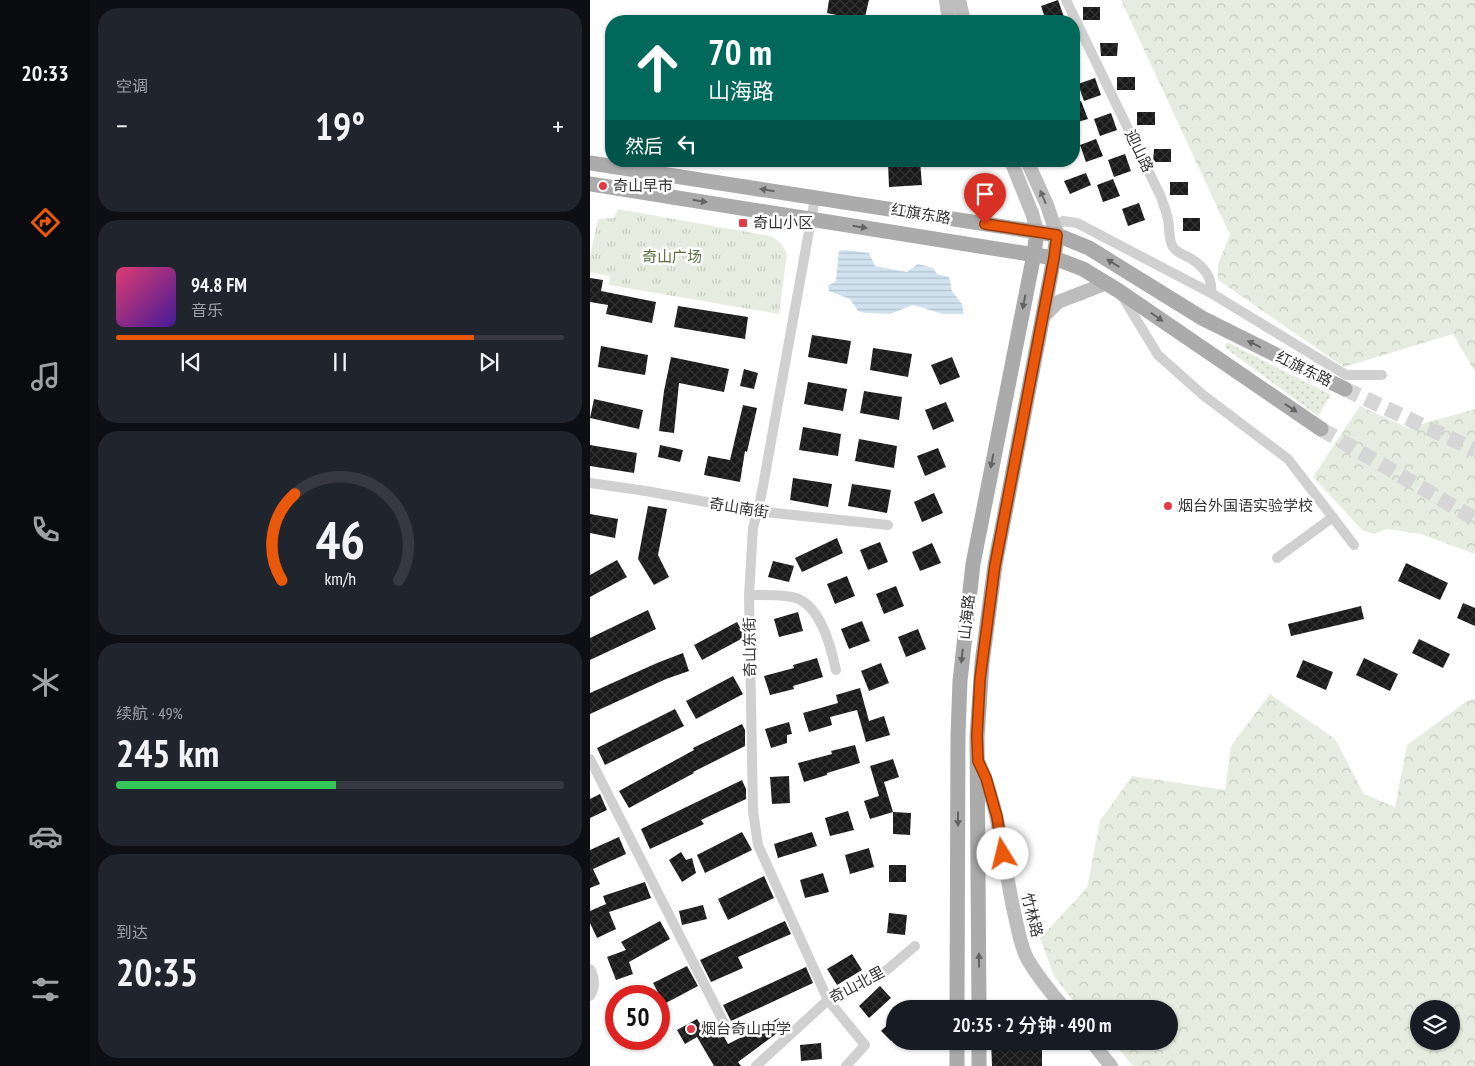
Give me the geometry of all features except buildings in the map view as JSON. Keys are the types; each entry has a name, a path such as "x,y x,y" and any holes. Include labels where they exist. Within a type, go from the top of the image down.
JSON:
{"main road":[{"path":"946,0 948,15"},
{"path":"959,0 963,15"},
{"name":"红旗东路","path":"590,163 605,165"},
{"name":"红旗东路","path":"618,167 1057,235 1089,248 1210,322 1345,389"},
{"path":"1013,167 1032,213 1037,231"},
{"path":"1031,167 1047,205 1057,235"},
{"name":"红旗东路","path":"590,184 1054,258"},
{"name":"山海路","path":"957,1000 958,735 961,671 973,564 1037,231"},
{"name":"山海路","path":"979,1000 977,736 981,671 995,565 1057,235"},
{"path":"1054,258 1076,266 1113,287 1321,429"},
{"path":"1042,318 1058,302 1113,287"},
{"name":"竹林路","path":"978,761 986,778 997,817 1006,873 1020,939 1028,959 1058,1000"},
{"path":"957,1050 957,1066"},
{"path":"979,1050 979,1066"},
{"path":"1098,1050 1110,1066"}],"street":[{"name":"迎山路","path":"1066,0 1073,15"},
{"name":"迎山路","path":"1080,29 1161,197 1168,220 1172,246 1177,252 1200,266 1208,275 1212,284 1211,293"},
{"name":"奇山东街","path":"815,198 761,497 753,528 749,594 753,801 758,845 828,1000 865,1045 846,1066"},
{"path":"1057,235 1058,225 1063,221 1077,223 1211,293 1346,375 1382,375"},
{"path":"1113,287 1158,355 1203,394 1288,459 1354,545"},
{"name":"奇山南街","path":"590,483 756,511 888,526"},
{"path":"1277,558 1332,517"},
{"path":"749,594 794,597 808,606 824,629 836,670"},
{"path":"590,759 725,1025"},
{"name":"奇山北里","path":"756,1066 828,1000 882,974 915,946"},
{"path":"590,969 594,980 590,996"}],"green space":[{"path":"1121,0 1475,0 1475,372 1453,334 1344,367 1218,280 1218,264 1230,235"},
{"name":"奇山广场","path":"618,209 770,236 776,239 787,254 779,314 609,285 610,276 590,272 590,256 598,219 614,218"},
{"path":"1227,343 1331,395 1318,416 1227,349 1225,345"},
{"path":"1360,406 1408,428 1475,409 1475,554 1421,534 1387,529 1374,534 1362,530 1313,477"},
{"path":"1270,694 1335,739 1364,794 1395,807 1407,745 1467,701 1475,699 1475,1066 1133,1066 1120,1050 1178,1050 1178,1000 1073,1000 1071,998 1054,976 1040,938 1087,888 1100,821 1132,776 1225,790 1231,746"}],"water":[{"path":"839,251 869,253 875,266 907,272 918,264 933,268 937,274 949,277 952,291 962,304 964,314 943,314 913,305 890,314 858,311 850,299 829,291 828,286 836,281"}],"tunnel":[{"path":"1345,389 1475,450"},
{"path":"1321,429 1475,519"}],"place":[{"name":"奇山早市","path":"603,186"},
{"name":"奇山小区","path":"743,223"},
{"name":"烟台外国语实验学校","path":"1168,506"},
{"name":"烟台奇山中学","path":"691,1029"}],"route":[{"path":"985,224 1057,235 995,565 979,695 978,761 986,778 997,817 1003,854"}]}
